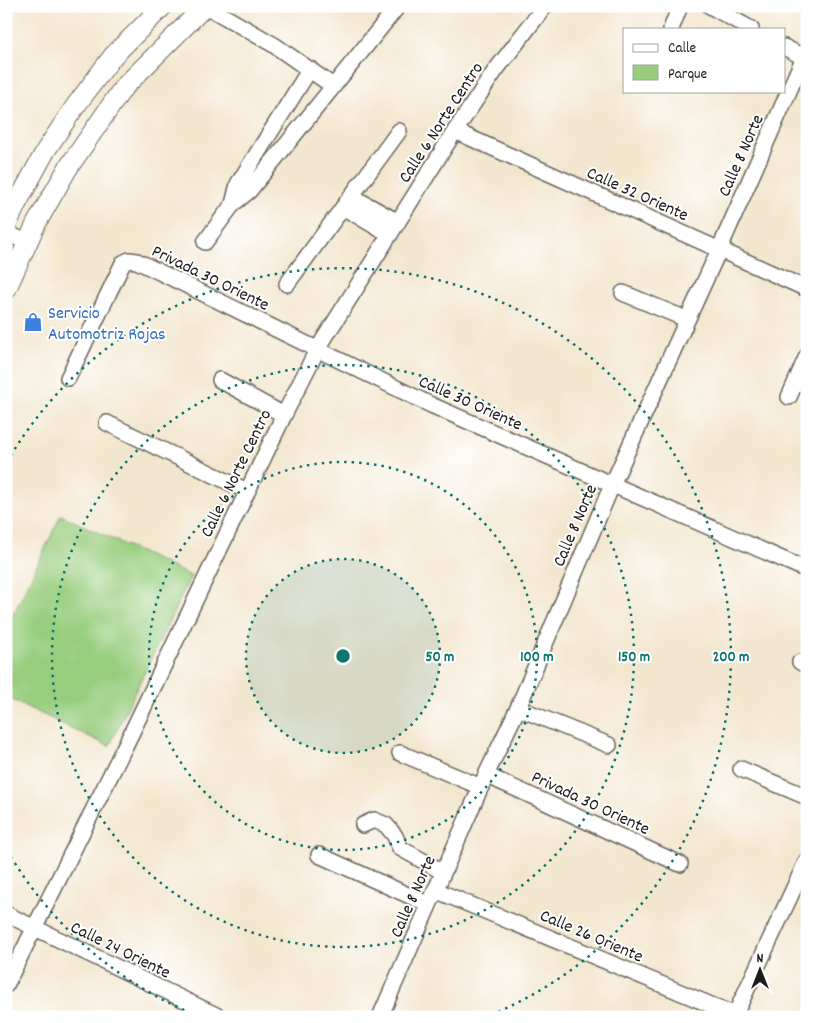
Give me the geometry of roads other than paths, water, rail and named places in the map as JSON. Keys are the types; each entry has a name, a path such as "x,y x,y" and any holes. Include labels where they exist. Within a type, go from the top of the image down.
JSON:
{"main road":[{"path":"6,227 46,150 74,108 113,56 162,6"},
{"path":"6,290 27,242 68,168 123,88 206,6"}],"street":[{"path":"206,6 274,45 334,86"},
{"path":"205,242 233,204 249,191 398,6"},
{"name":"Calle 6 Norte Centro","path":"6,984 130,736 316,350 495,71 545,6"},
{"path":"671,28 680,6"},
{"path":"710,6 749,28"},
{"path":"786,48 806,55"},
{"name":"Calle 8 Norte","path":"380,1017 483,781 518,708 612,484 806,55"},
{"path":"233,204 238,184 310,69"},
{"path":"287,284 398,131"},
{"name":"Calle 32 Oriente","path":"455,132 807,289"},
{"path":"263,145 277,157"},
{"path":"347,201 394,229"},
{"path":"6,233 27,242"},
{"name":"Privada 30 Oriente","path":"68,378 123,263 129,260 137,261 316,350"},
{"path":"623,293 686,319"},
{"name":"Calle 30 Oriente","path":"316,350 430,405 612,484"},
{"path":"789,397 807,356"},
{"path":"220,380 284,415"},
{"path":"107,423 247,491"},
{"path":"612,484 807,570"},
{"path":"518,708 609,745"},
{"name":"Privada 30 Oriente","path":"400,753 483,781 680,864"},
{"path":"741,768 807,797"},
{"path":"363,825 374,820 386,825 395,836 400,848 443,872"},
{"name":"Calle 26 Oriente","path":"319,855 421,901 433,896 734,1016"},
{"path":"734,1016 807,860"},
{"name":"Calle 24 Oriente","path":"6,914 220,1017"}],"place":[{"name":"Servicio Automotriz Rojas","path":"33,322"}]}
